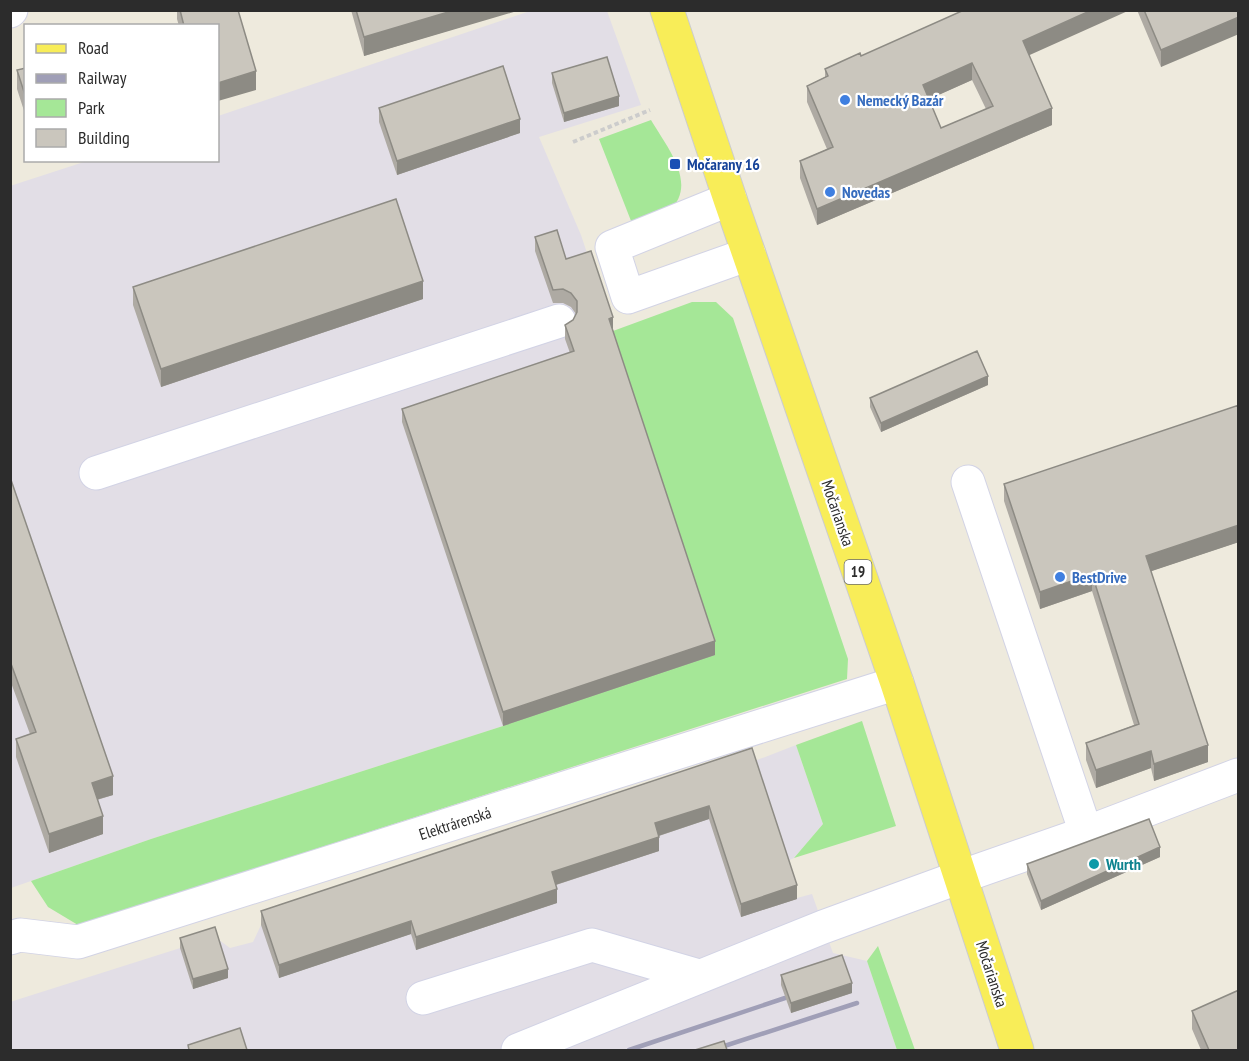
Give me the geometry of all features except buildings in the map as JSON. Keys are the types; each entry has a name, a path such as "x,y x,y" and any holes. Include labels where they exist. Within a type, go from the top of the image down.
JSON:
{"main road":[{"name":"Močarianska","path":"667,10 748,254 897,683 1017,1050"}],"lane":[{"path":"730,199 612,247 616,301 748,254"},
{"path":"96,473 559,321"},
{"path":"968,482 1086,833"},
{"name":"Elektrárenská","path":"10,938 20,935 78,942 897,683"},
{"path":"518,1050 824,927 1086,833 1239,775"},
{"path":"423,998 592,945 699,976"}],"path":[{"path":"573,142 650,110"}],"shaded area":[{"path":"530,11 607,11 641,105 539,137 581,235 613,331 503,726 151,839 11,888 10,186 84,162 219,162 219,116"},
{"path":"796,745 823,824 794,858 785,862 797,898 812,894 833,953 867,961 897,1050 11,1050 10,1002 215,937 230,948 253,942 261,925 752,762"}],"green space":[{"path":"651,120 677,166 681,178 681,190 677,201 668,212 633,226 599,139"},
{"path":"692,302 716,302 733,318 848,659 847,679 78,925 48,907 31,881 151,839 503,726 613,331"},
{"path":"862,721 896,826 794,858 823,824 796,745"},
{"path":"878,946 915,1050 897,1050 867,961"}],"railway":[{"path":"629,1050 785,998"},
{"path":"712,1050 857,1003"}],"place":[{"name":"Nemecký Bazár","path":"845,100"},
{"name":"Močarany 16","path":"675,164"},
{"name":"Novedas","path":"830,192"},
{"name":"BestDrive","path":"1060,577"},
{"name":"Wurth","path":"1094,864"}]}
